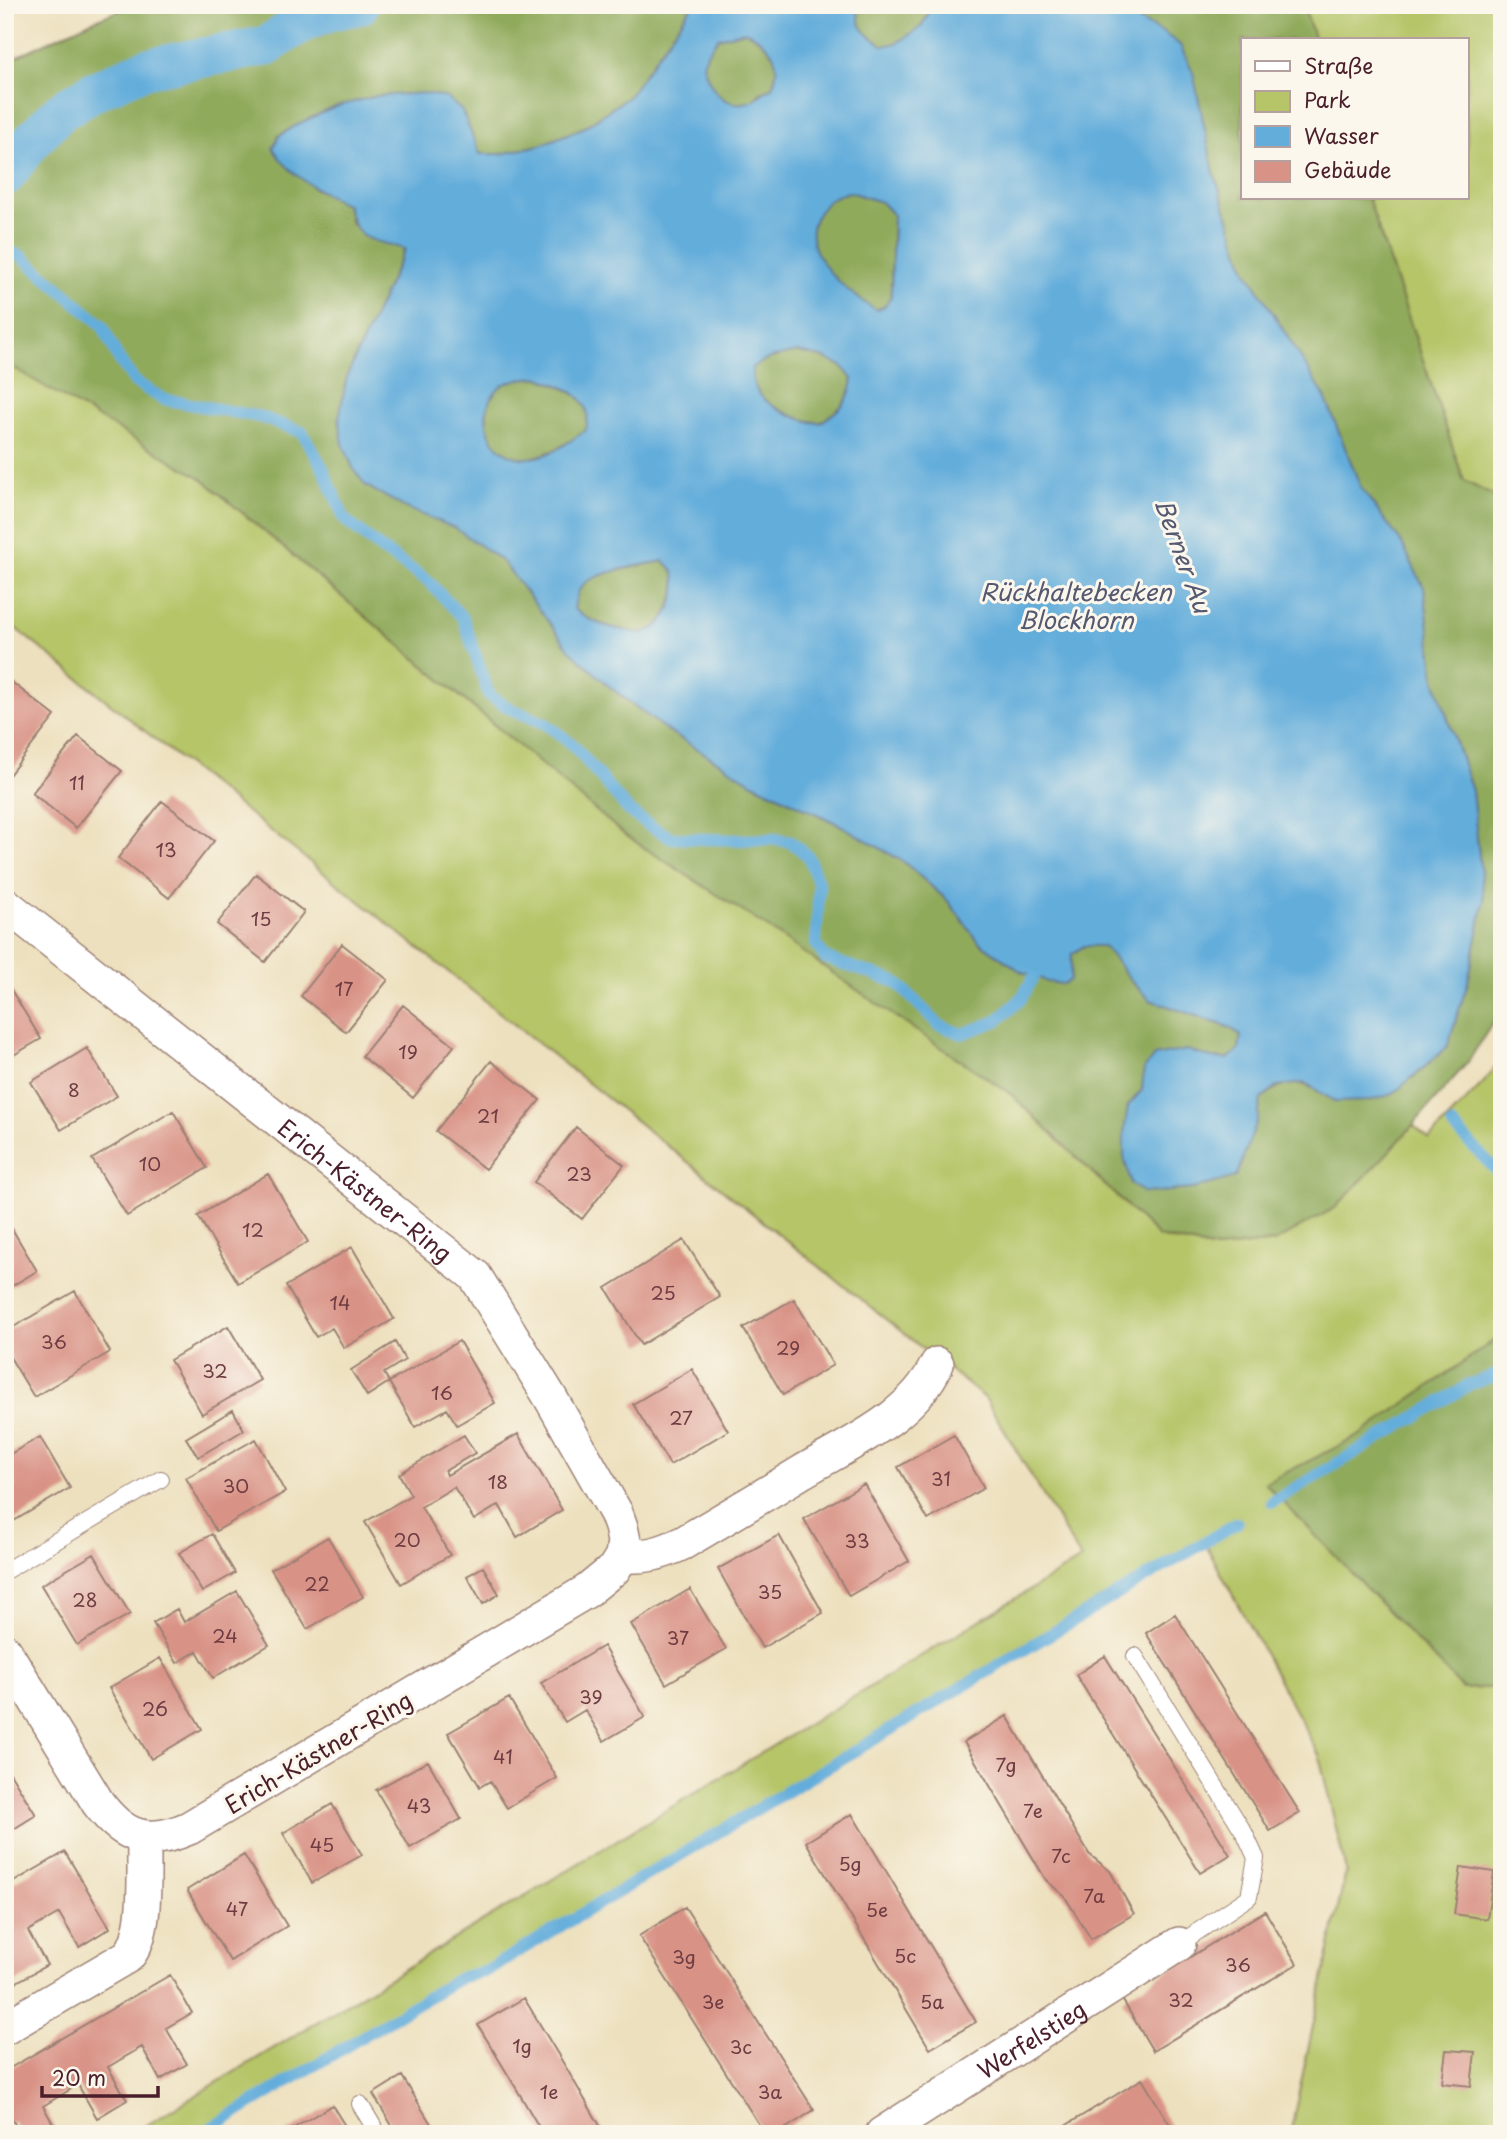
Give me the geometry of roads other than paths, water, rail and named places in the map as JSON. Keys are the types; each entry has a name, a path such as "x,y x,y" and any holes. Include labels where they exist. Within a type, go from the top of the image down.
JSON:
{"street":[{"name":"Erich-Kästner-Ring","path":"5,904 475,1276 550,1397 616,1513 624,1541 622,1556 614,1569 587,1591 180,1832 144,1838"},
{"path":"622,1556 654,1555 683,1543 873,1429 910,1402 922,1389 937,1364"},
{"path":"5,1651 106,1814 123,1830 144,1838 142,1908 133,1950 128,1956 5,2028"},
{"name":"Werfelstieg","path":"882,2134 1179,1944"}],"lane":[{"path":"5,1571 160,1479"},
{"path":"1135,1656 1245,1834 1256,1858 1249,1897 1179,1944"},
{"path":"360,2104 378,2134"}],"water":[{"name":"Rückhaltebecken Blockhorn","path":"693,5 859,5 859,19 864,30 884,46 897,43 921,27 933,5 1110,5 1164,33 1180,45 1193,72 1214,173 1245,268 1325,397 1361,488 1401,542 1424,588 1435,680 1472,791 1484,902 1468,982 1447,1047 1393,1094 1368,1101 1336,1102 1305,1083 1277,1086 1261,1099 1257,1121 1236,1177 1193,1189 1145,1193 1131,1184 1124,1157 1128,1106 1142,1090 1144,1069 1154,1056 1187,1050 1211,1058 1228,1059 1239,1049 1241,1036 1231,1028 1150,1000 1104,946 1084,946 1072,954 1070,980 1063,984 1047,982 1022,972 979,942 948,901 904,862 840,825 753,783 665,729 610,687 570,650 503,562 455,528 406,508 365,485 353,468 343,444 339,418 347,376 405,249 374,241 361,233 355,227 347,205 306,182 287,167 273,148 279,136 338,106 377,96 425,93 447,98 462,111 480,154 501,154 540,145 583,128 628,97","holes":["745,31 767,46 775,60 776,68 772,87 754,100 743,103 728,101 716,92 703,64 718,38","850,192 881,202 893,215 891,296 885,306 877,310 839,282 818,254 813,240 813,226 819,212 832,198","798,352 822,357 842,366 853,380 846,401 820,423 782,411 764,399 753,380 752,367 770,358","537,377 574,394 585,405 586,430 565,445 541,456 523,458 502,450 489,432 487,411 497,390 510,382","664,561 672,570 675,582 670,609 653,629 639,633 614,628 593,621 574,609 580,589 590,580"]}],"waterway":[{"path":"5,176 35,137 61,111 94,91 147,68 266,46 303,22 333,10 359,5"},
{"path":"5,251 20,255 102,325 118,358 135,382 163,399 260,417 302,432 323,468 345,520 428,581 463,618 489,695 509,708 546,724 572,744 629,811 672,838 775,839 791,842 808,856 819,885 816,944 825,958 896,982 939,1025 962,1034 997,1021 1021,999 1043,961"},
{"name":"Berner Au","path":"1452,1125 1502,1176"},
{"path":"1272,1502 1471,1384 1502,1373"},
{"path":"201,2134 461,1977 484,1972 1237,1523"}]}
